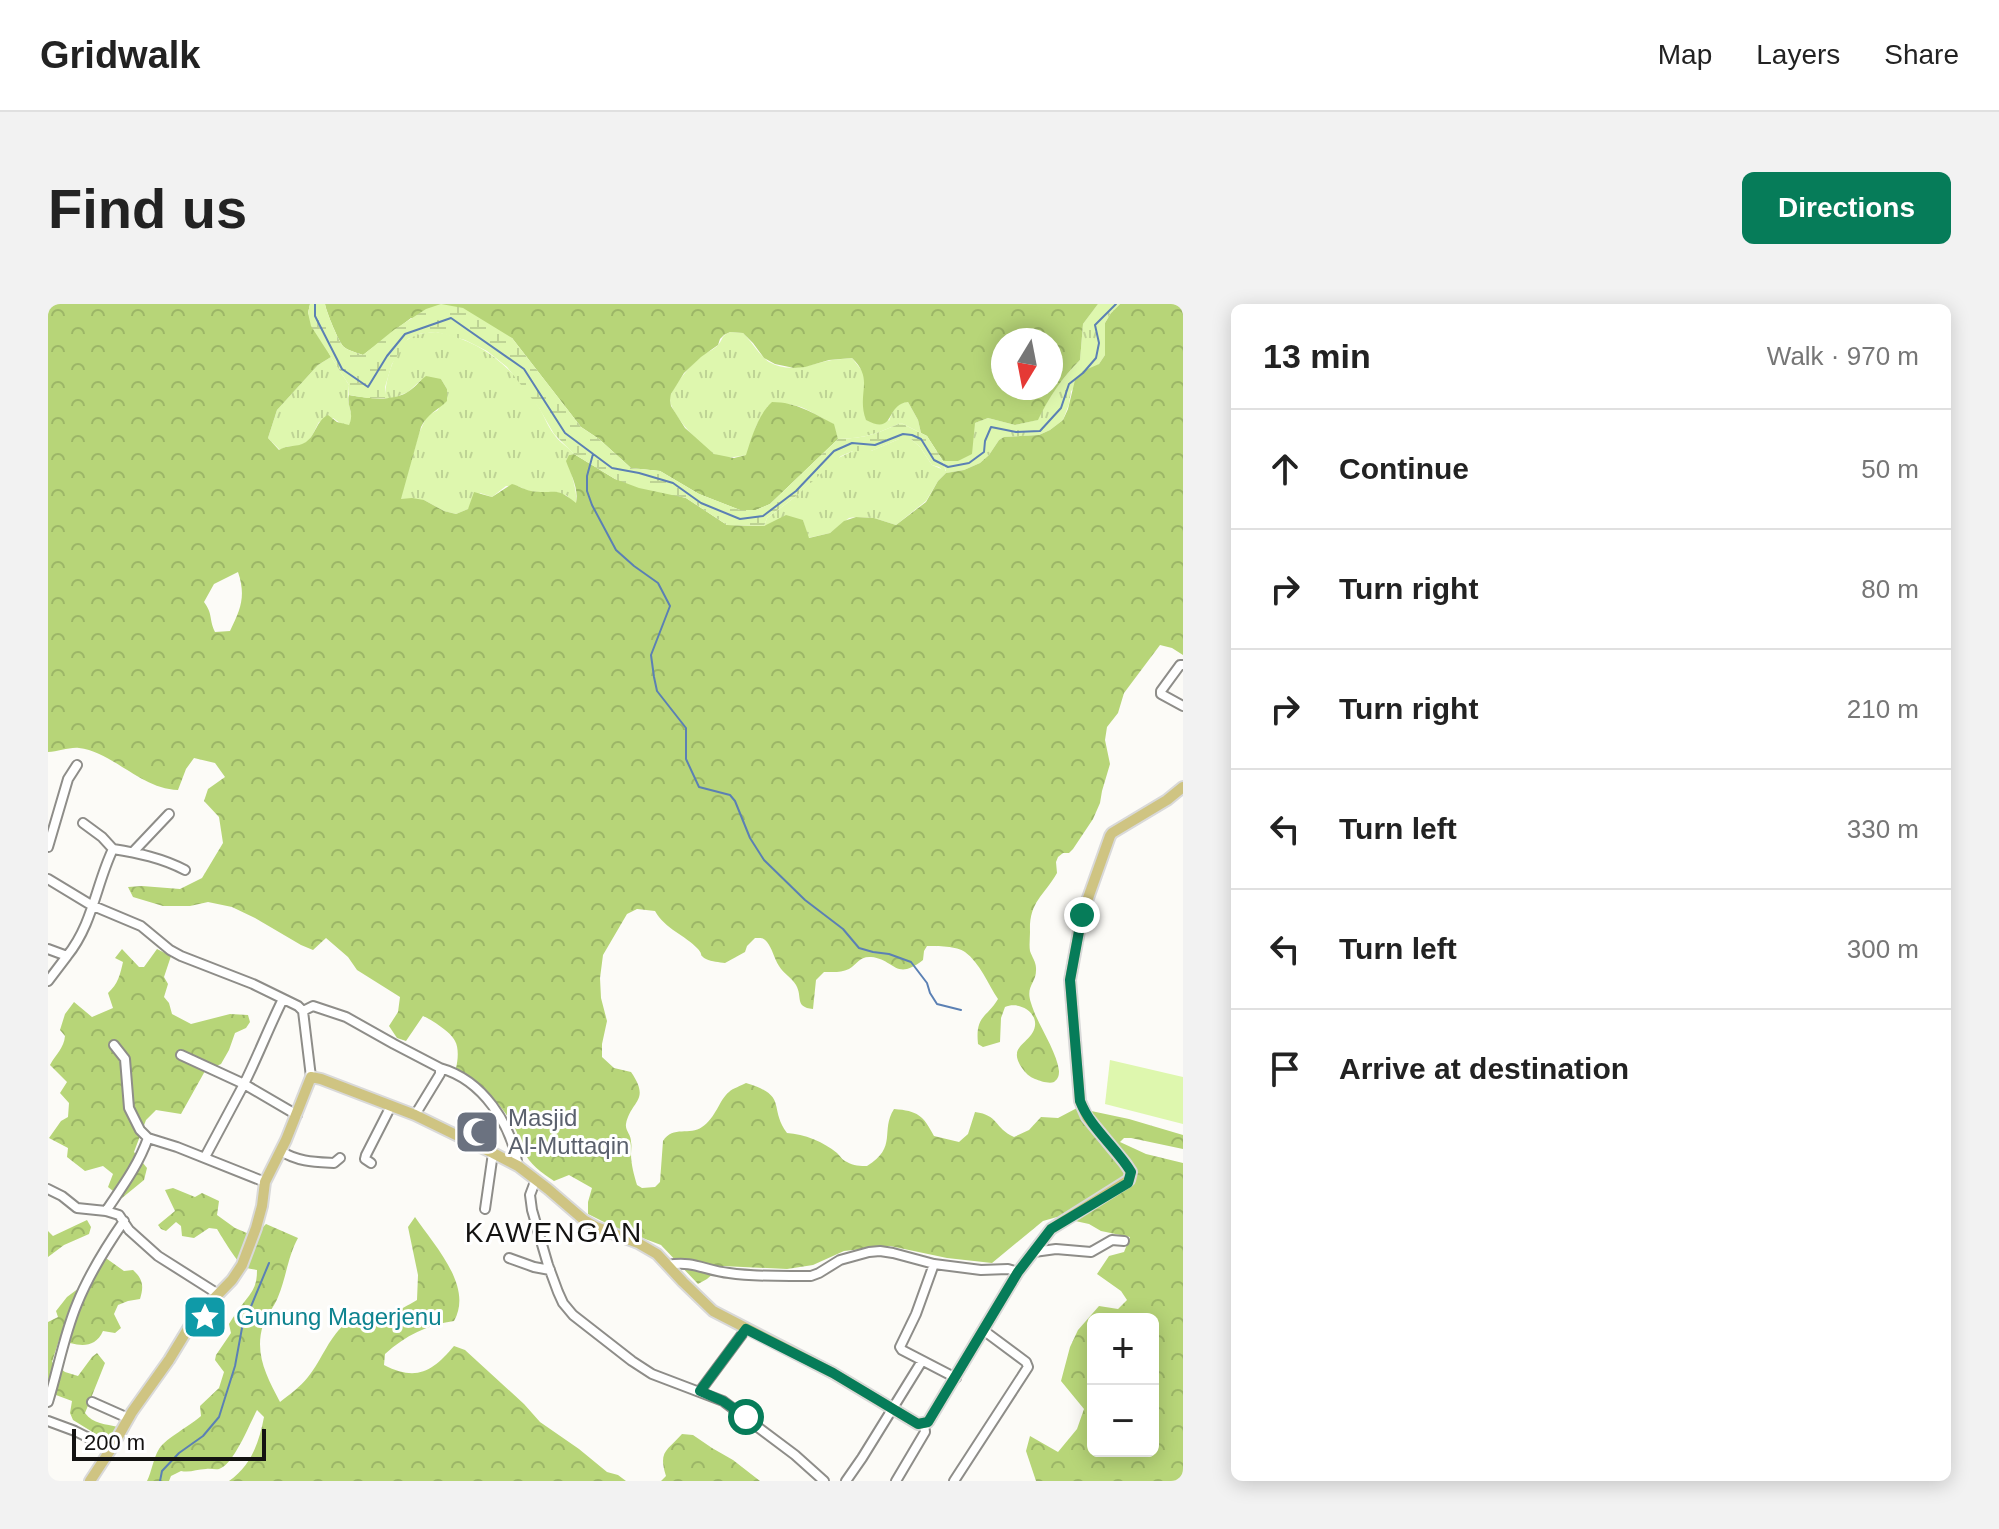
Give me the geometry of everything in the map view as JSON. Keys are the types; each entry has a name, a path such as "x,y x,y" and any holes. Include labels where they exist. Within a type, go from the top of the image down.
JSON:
{"main road":[{"path":"90,1481 194,1319 232,1280 246,1256 256,1228 265,1182 297,1115 311,1077 415,1115 518,1166 584,1220 649,1248 704,1304 833,1373 918,1424 924,1424 930,1420 956,1378 1018,1272 1053,1227 1128,1183 1131,1172 1087,1117 1080,1101 1070,980 1082,915 1110,836 1183,787"}],"street":[{"path":"1183,665 1161,691 1161,694 1183,706"},
{"path":"48,847 68,779 77,765"},
{"path":"133,852 169,814"},
{"path":"83,823 113,849 163,860 185,870"},
{"path":"48,981 75,946 94,906 104,868 113,849"},
{"path":"48,879 94,906 141,926 181,956 240,978 298,1006 303,1011 311,1077"},
{"path":"48,949 67,956"},
{"path":"205,1157 260,1053 283,999"},
{"path":"303,1011 313,1006 336,1012 467,1080 492,1106 511,1136 518,1166"},
{"path":"114,1045 125,1059 129,1108 135,1123 148,1138 265,1182"},
{"path":"181,1055 244,1084 297,1115"},
{"path":"415,1115 440,1074 440,1068"},
{"path":"371,1163 365,1159 366,1155 391,1106"},
{"path":"106,1211 130,1177 148,1138"},
{"path":"281,1151 312,1163 334,1163 340,1158"},
{"path":"485,1209 493,1153"},
{"path":"536,1179 530,1190 530,1199 550,1270 563,1303 573,1315 652,1374 723,1401 824,1481"},
{"path":"48,1189 77,1208 119,1215 129,1230 158,1256 218,1294"},
{"path":"48,1402 76,1306 104,1249 124,1221"},
{"path":"1034,1252 1056,1249 1091,1252 1112,1240 1124,1241"},
{"path":"668,1265 690,1263 731,1274 811,1276 840,1260 880,1251 934,1264 1018,1272"},
{"path":"509,1258 550,1270"},
{"path":"934,1264 916,1314 900,1344 902,1350 956,1378"},
{"path":"700,1391 746,1329"},
{"path":"954,1481 1028,1367 1026,1362 983,1330"},
{"path":"846,1481 922,1361"},
{"path":"92,1402 128,1418"},
{"path":"48,1421 111,1449"},
{"path":"896,1481 925,1432 924,1424"}],"green space":[{"path":"48,304 310,304 308,313 331,357 318,365 277,410 268,438 279,450 303,444 328,415 337,422 349,425 349,395 392,398 409,391 426,376 441,379 447,389 447,401 421,427 401,499 424,500 456,514 468,509 474,492 492,497 512,484 531,491 559,492 576,503 575,487 566,461 569,455 574,454 615,479 686,498 727,525 764,526 786,515 803,520 809,538 830,533 844,521 856,517 874,518 896,525 926,502 946,473 980,463 999,440 1039,435 1050,430 1063,420 1075,380 1083,371 1099,364 1105,355 1105,323 1120,304 1183,304 1183,655 1160,645 1124,693 1118,713 1107,727 1105,740 1110,764 1100,803 1073,849 1058,857 1057,873 1032,914 1030,949 1036,968 1030,997 1057,1063 1059,1073 1056,1080 1050,1083 1033,1078 1018,1060 1018,1049 1035,1026 1033,1016 1026,1009 1015,1005 1005,1007 1001,1018 1000,1042 983,1047 978,1044 980,1022 998,999 975,962 957,949 927,946 923,960 906,969 867,957 846,970 824,972 816,980 813,1009 801,1004 796,985 781,969 769,944 763,939 755,938 745,952 725,963 713,961 702,956 698,949 664,923 655,911 637,909 627,914 603,955 600,978 607,1021 602,1057 614,1068 631,1072 639,1089 640,1095 626,1126 631,1139 637,1185 642,1188 655,1187 660,1182 663,1141 667,1136 702,1127 726,1095 746,1083 773,1098 787,1133 820,1142 857,1166 867,1166 882,1152 894,1109 919,1115 934,1136 959,1142 968,1134 975,1112 993,1119 1014,1137 1029,1130 1041,1117 1058,1118 1077,1108 1183,1135 1183,1149 1131,1138 1120,1142 1146,1154 1183,1163 1183,1481 1036,1481 1026,1451 1030,1436 1058,1452 1077,1429 1084,1409 1061,1381 1070,1347 1087,1320 1087,1457 1159,1457 1159,1313 1093,1313 1099,1306 1118,1309 1127,1300 1121,1291 1097,1274 1109,1256 1124,1252 1130,1237 1057,1217 1043,1221 992,1263 947,1258 890,1246 844,1251 813,1265 787,1269 722,1266 698,1284 661,1245 588,1214 592,1188 569,1175 554,1181 536,1168 523,1150 514,1126 502,1108 456,1068 457,1047 450,1034 423,1016 406,1041 397,1038 389,1026 398,1012 400,997 357,970 348,957 326,938 313,950 232,907 208,902 163,906 133,897 128,887 180,889 202,878 223,843 219,817 204,801 208,789 225,777 215,763 194,758 178,790 152,784 104,756 75,748 48,752","holes":["238,572 241,602 230,631 215,632 204,602 214,584"]},
{"path":"310,304 325,304 344,347 363,355 426,309 441,304 463,308 512,338 581,427 631,468 660,471 699,494 740,510 756,510 770,504 838,439 871,435 901,423 927,436 943,461 946,473 932,465 911,439 899,439 871,451 853,451 841,456 767,518 764,526 727,525 686,498 639,488 615,479 574,454 554,434 539,408 507,367 487,351 465,340 436,332 408,339 392,364 385,398 349,395 349,385 311,326 308,313"},
{"path":"325,304 1098,304 1083,324 1080,360 1063,379 1063,328 991,328 991,400 1049,400 1038,420 1015,425 988,418 975,423 972,454 958,461 943,461 927,436 921,433 908,402 896,408 882,424 866,420 863,410 864,380 852,358 794,368 764,358 743,333 724,335 718,345 684,373 671,394 671,406 685,428 714,454 734,458 746,455 763,413 772,402 781,402 834,424 838,439 770,504 756,510 740,510 699,494 660,471 631,468 581,427 512,338 411,318 363,355 344,347"},
{"path":"1098,304 1120,304 1105,323 1105,355 1071,391 1063,420 1050,430 1039,435 999,440 980,463 946,473 926,501 896,525 874,518 849,518 830,533 808,538 803,520 764,526 767,518 836,459 853,451 871,451 899,439 911,439 932,465 946,471 943,461 958,461 975,423 988,418 1015,425 1037,420 1048,400 1063,400 1063,379 1080,360 1083,324"},
{"path":"436,332 469,342 483,350 520,382 554,434 574,454 569,455 569,461 576,504 566,495 528,491 518,486 506,486 492,497 480,493 468,509 456,514 424,500 400,500 419,433 427,416 438,410 447,389 441,379 421,380 408,392 391,399 385,398 387,382 395,357 405,343 416,335"},
{"path":"730,332 743,333 766,360 777,366 801,367 852,358 889,421 898,405 908,402 921,433 901,423 871,435 838,439 833,424 795,405 778,404 768,406 756,426 747,455 716,455 688,430 675,413 670,399 688,369"},
{"path":"331,357 349,385 352,418 349,426 333,418 319,422 304,444 280,450 268,438 277,410 318,365"},
{"path":"122,949 139,967 144,967 157,949 171,956 164,977 168,984 164,997 172,1014 191,1024 230,1014 248,1015 250,1022 246,1028 235,1033 221,1064 205,1071 181,1114 156,1110 146,1120 134,1152 147,1168 144,1180 122,1198 108,1187 113,1174 103,1166 85,1171 67,1157 68,1148 49,1138 61,1121 68,1117 69,1103 60,1093 67,1082 50,1065 64,1040 65,1036 60,1030 65,1014 74,1002 92,1017 113,1008 108,993 120,975 123,962 115,958"},
{"path":"1110,1060 1183,1077 1183,1124 1105,1104"},
{"path":"173,1188 195,1197 202,1193 219,1201 217,1215 235,1228 254,1236 266,1224 298,1238 261,1336 263,1365 280,1402 308,1377 336,1333 348,1322 359,1316 389,1314 417,1300 418,1275 408,1227 415,1217 449,1266 459,1294 459,1308 454,1321 417,1332 393,1347 385,1354 384,1365 415,1373 439,1362 454,1346 465,1350 540,1422 607,1472 626,1481 229,1481 243,1468 257,1445 264,1417 257,1410 236,1452 225,1466 181,1471 171,1476 169,1481 147,1481 159,1449 201,1416 200,1406 219,1388 224,1372 215,1360 216,1355 231,1333 229,1324 253,1290 257,1275 257,1270 242,1265 217,1229 209,1228 194,1238 182,1236 181,1226 176,1222 166,1231 161,1229 158,1225 175,1211 165,1190"},
{"path":"87,1220 91,1227 89,1234 64,1245 48,1257 48,1231 53,1236"},
{"path":"103,1256 124,1271 133,1270 136,1273 142,1283 140,1299 118,1305 114,1314 121,1328 115,1333 103,1331 95,1342 84,1345 59,1340 52,1362 65,1372 78,1376 97,1353 105,1363 85,1413 96,1421 118,1427 115,1438 109,1440 73,1420 70,1413 72,1401 48,1392 48,1322 58,1317 56,1311 67,1297 91,1279"},
{"path":"682,1434 693,1435 760,1481 661,1481 666,1476 665,1452"}],"waterway":[{"path":"315,304 315,316 342,369 368,387 405,334 451,318 524,369 565,433 612,468 673,483 701,503 740,519 763,516 796,491 834,451 852,443 875,445 903,434 912,435 921,439 934,460 948,467 969,463 984,452 991,427 1016,432 1040,431 1061,408 1069,384 1096,358 1099,343 1095,325 1116,304"},
{"path":"593,454 587,476 587,491 592,505 616,550 658,583 670,606 651,655 654,677 657,691 686,728 686,759 699,787 730,795 764,860 805,900 843,929 859,948 911,962 927,983 937,1004 961,1010"},
{"path":"160,1481 162,1471 179,1453 203,1436 219,1417 235,1366 242,1328 269,1263"}],"place":[{"name":"Masjid Al-Muttaqin","path":"477,1132"},
{"name":"Gunung Magerjenu","path":"205,1317"}],"district":[{"name":"KAWENGAN","path":"554,1232"}],"route":[{"path":"746,1417 723,1401 700,1391 746,1329 833,1373 918,1424 928,1422 1018,1272 1051,1229 1128,1183 1131,1172 1087,1117 1080,1101 1070,980 1082,915"}]}
